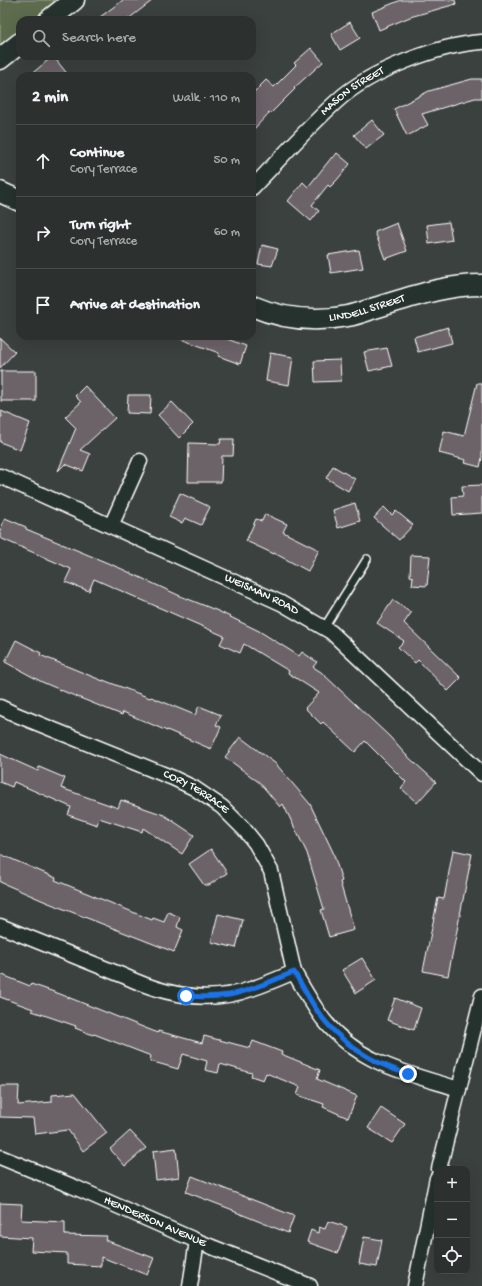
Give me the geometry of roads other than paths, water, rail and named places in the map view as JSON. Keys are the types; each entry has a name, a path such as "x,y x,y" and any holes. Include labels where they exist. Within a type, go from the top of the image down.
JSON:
{"street":[{"path":"54,16 74,0"},
{"name":"MASON STREET","path":"256,184 338,100 362,83 389,68 410,59 437,50 482,42"},
{"path":"0,59 16,46"},
{"path":"0,192 16,199"},
{"name":"LINDELL STREET","path":"256,308 294,318 324,319 349,316 433,290 463,284 482,284"},
{"path":"111,526 140,461"},
{"name":"WEISMAN ROAD","path":"0,476 281,603 331,632 482,774"},
{"name":"CORY TERRACE","path":"0,707 173,778 194,788 222,807 244,829 256,844 271,871 294,972 324,1020 338,1035 359,1052 381,1064 459,1089"},
{"path":"0,926 124,976 142,985 169,993 186,996 205,997 229,995 250,990 294,972"},
{"path":"440,1166 459,1089 475,1036 482,996"},
{"name":"HENDERSON AVENUE","path":"0,1157 72,1186 197,1241 310,1286"},
{"path":"415,1286 434,1193"},
{"path":"190,1286 197,1241"}],"lane":[{"path":"324,628 368,559"}]}
